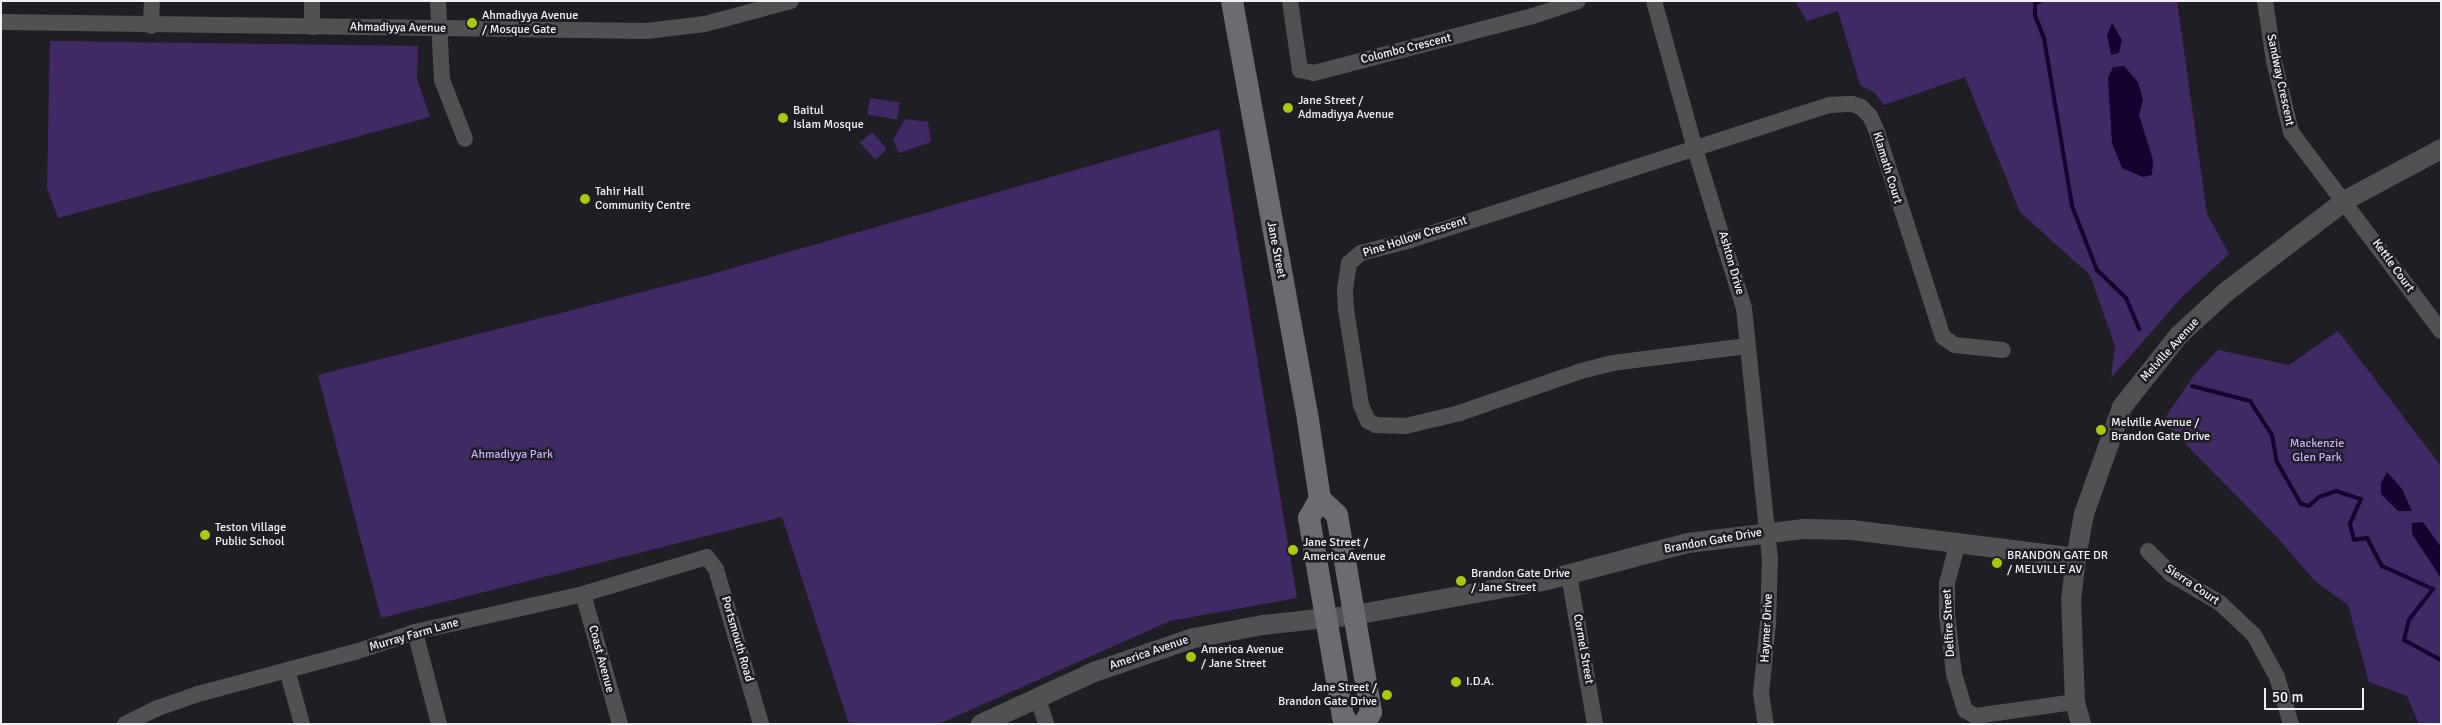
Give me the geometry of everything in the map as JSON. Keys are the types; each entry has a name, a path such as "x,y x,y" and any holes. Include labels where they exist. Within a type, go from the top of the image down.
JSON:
{"main road":[{"name":"Jane Street","path":"1232,1 1320,499"},
{"path":"1349,724 1343,717 1309,518 1320,499 1337,515 1371,712 1364,724"}],"street":[{"path":"151,26 152,1"},
{"path":"312,1 312,27"},
{"path":"438,1 442,80 465,139"},
{"name":"Ahmadiyya Avenue","path":"1,22 151,26 647,31 677,29 748,7 791,1"},
{"name":"Colombo Crescent","path":"1290,1 1300,70 1314,72 1533,16 1578,1"},
{"name":"Ashton Drive","path":"1654,1 1695,149 1737,278 1744,308 1766,532"},
{"name":"Sandway Crescent","path":"2266,1 2274,61 2291,132 2346,200"},
{"name":"Klamath Court","path":"1695,149 1830,105 1852,104 1861,107 1877,132 1944,338 1955,346 2003,350"},
{"name":"Pine Hollow Crescent","path":"1695,149 1361,253 1349,263 1345,289 1360,405 1368,421 1376,425 1406,426 1460,413 1581,371 1657,356 1747,346"},
{"name":"Melville Avenue","path":"2081,724 2075,702 2071,600 2076,558 2087,505 2122,406 2151,367 2226,292 2346,200 2441,149"},
{"name":"Kettle Court","path":"2346,200 2441,330"},
{"name":"Brandon Gate Drive","path":"1327,618 1355,615 1569,575 1688,543 1766,532 1852,530 2076,558"},
{"name":"Haymer Drive","path":"1766,532 1770,558 1768,624 1761,694 1766,724"},
{"name":"Delfire Street","path":"1958,542 1947,583 1947,615 1954,674 1965,710 1975,716 2075,702"},
{"name":"Sierra Court","path":"2148,551 2171,574 2212,597 2254,635 2277,677 2291,724"},
{"name":"Murray Farm Lane","path":"125,724 152,718 287,670 415,632 583,594 706,557"},
{"name":"Portsmouth Road","path":"706,557 716,569 761,724"},
{"name":"Cormel Street","path":"1569,575 1596,724"},
{"name":"Coast Avenue","path":"583,594 620,724"},
{"name":"America Avenue","path":"981,724 1094,672 1185,641 1263,625 1327,618"},
{"path":"415,632 439,724"},
{"path":"287,670 302,724"},
{"path":"1038,699 1046,724"}],"green space":[{"path":"1795,1 2177,1 2207,214 2229,254 2182,297 2111,378 2115,346 2090,275 2020,212 1965,77 1884,105 1875,93 1860,85 1838,11 1807,21"},
{"path":"50,41 418,46 417,79 430,117 58,218 47,188"},
{"path":"870,98 900,103 897,119 867,115"},
{"path":"905,119 928,122 931,142 899,153 893,140"},
{"name":"Ahmadiyya Park","path":"1219,129 1297,598 1170,621 939,724 849,724 782,517 381,618 318,375 705,276"},
{"path":"872,132 887,149 875,160 860,142"},
{"name":"Mackenzie Glen Park","path":"2338,331 2441,466 2441,724 2419,724 2407,696 2369,682 2348,605 2315,581 2276,536 2163,421 2195,374 2218,350 2289,365"}],"shaded area":[{"path":"2112,23 2122,40 2119,53 2111,55 2107,35"},
{"path":"2124,66 2138,82 2143,100 2139,115 2153,160 2152,175 2143,177 2122,168 2112,143 2108,78 2113,67"},
{"path":"2387,472 2402,489 2412,511 2398,511 2381,494 2381,483"},
{"path":"2423,522 2441,547 2441,578 2412,534 2412,523"}],"waterway":[{"path":"2040,1 2035,4 2035,15 2044,38 2072,206 2097,270 2126,298 2139,329"},
{"path":"2192,386 2250,401 2272,435 2277,462 2301,504 2309,506 2319,497 2336,491 2361,499 2350,524 2354,540 2367,538 2382,566 2433,589 2409,620 2404,640 2441,660"}],"place":[{"name":"Ahmadiyya Avenue / Mosque Gate","path":"472,23"},
{"name":"Jane Street / Admadiyya Avenue","path":"1288,108"},
{"name":"Baitul Islam Mosque","path":"783,118"},
{"name":"Tahir Hall Community Centre","path":"585,199"},
{"name":"Melville Avenue / Brandon Gate Drive","path":"2101,430"},
{"name":"Teston Village Public School","path":"205,535"},
{"name":"Jane Street / America Avenue","path":"1293,550"},
{"name":"BRANDON GATE DR / MELVILLE AV","path":"1997,563"},
{"name":"Brandon Gate Drive / Jane Street","path":"1461,581"},
{"name":"America Avenue / Jane Street","path":"1191,657"},
{"name":"I.D.A.","path":"1456,682"},
{"name":"Jane Street / Brandon Gate Drive","path":"1387,695"}]}
